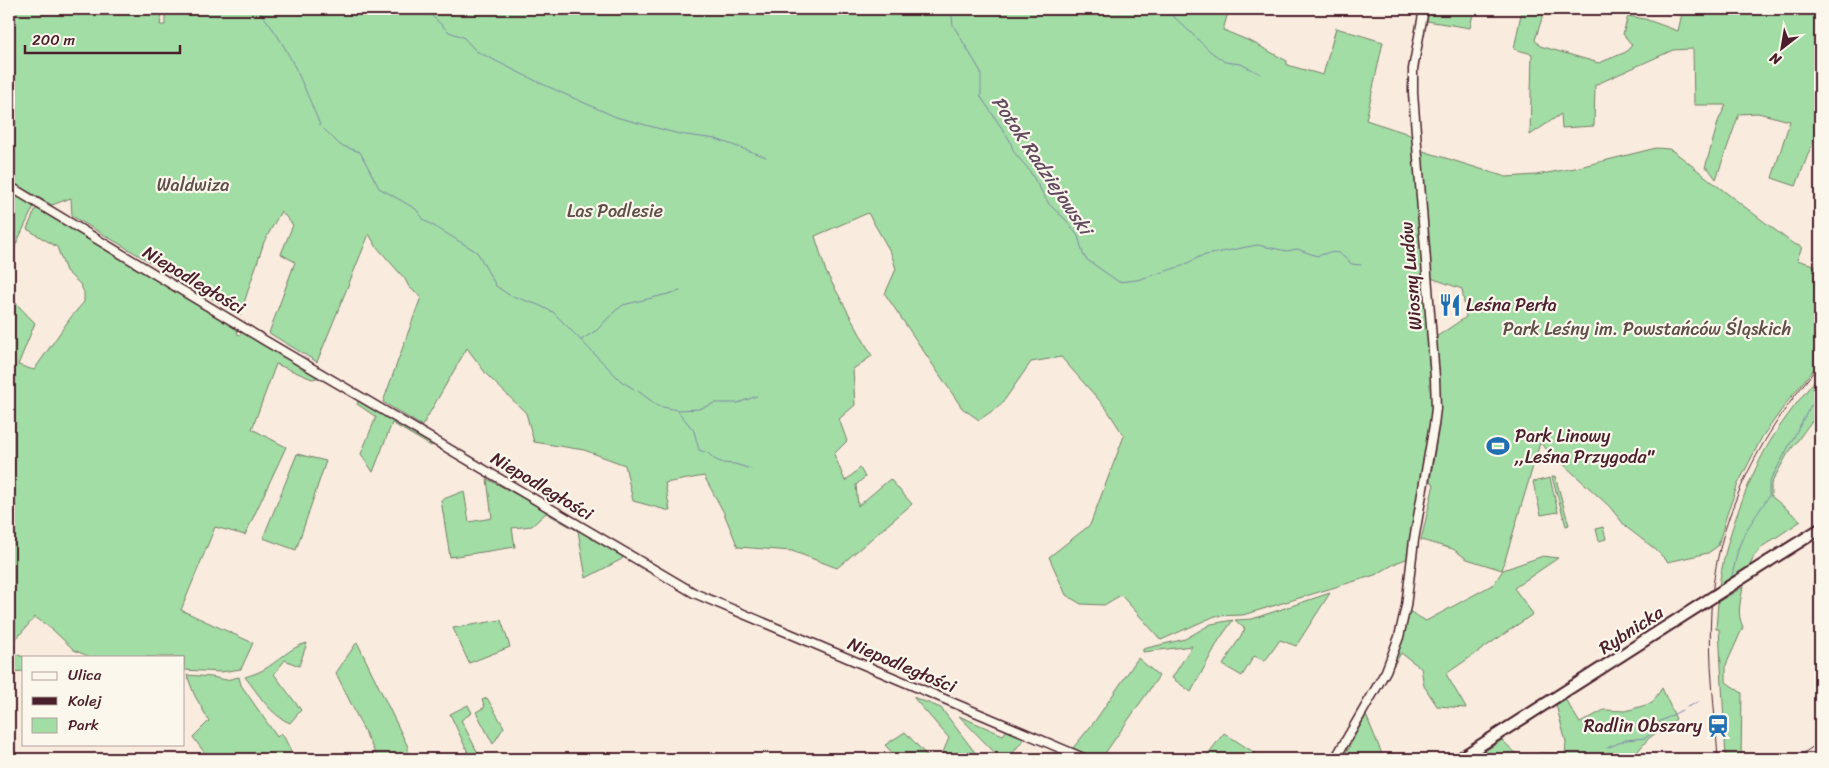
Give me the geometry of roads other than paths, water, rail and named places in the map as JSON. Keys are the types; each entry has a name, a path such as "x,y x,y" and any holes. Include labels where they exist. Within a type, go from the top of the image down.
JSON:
{"main road":[{"name":"Rybnicka","path":"1459,759 1820,529"}],"street":[{"name":"Wiosny Ludów","path":"1335,759 1378,685 1395,649 1404,618 1414,540 1436,408 1413,98 1414,68 1424,9"},
{"name":"Niepodległości","path":"9,186 229,319 694,593 735,612 1086,759"}],"waterway":[{"path":"257,9 285,49 301,79 320,125"},
{"path":"402,9 412,12 427,11 449,32 463,37 476,51 540,83 616,117 679,134 716,139 766,157"},
{"name":"Potok Radziejowski","path":"951,9 953,25 981,72 981,97 1009,139 1014,152 1029,170 1049,204 1066,220 1078,236 1086,259 1119,282 1137,280 1182,266 1201,256 1257,245 1287,251 1297,249 1317,256 1330,252 1339,253 1352,264 1361,265"},
{"path":"1166,9 1211,52 1225,62 1241,64 1261,74"},
{"path":"324,129 340,145 360,152 379,188 416,209 424,220 477,252 496,286 509,295 553,312 621,381 634,389"},
{"path":"581,340 597,330 623,305 680,291"},
{"path":"638,391 658,406 677,410 694,431 699,450 708,453 714,459 723,463 735,464 751,469"},
{"path":"678,410 699,409 715,403 738,403 757,396"},
{"path":"1732,576 1738,549 1745,532 1769,496 1769,483 1811,405 1820,409"},
{"path":"1687,707 1699,702"},
{"path":"1607,748 1626,740 1645,738 1653,732 1659,722 1682,710"}],"railway":[{"path":"1718,759 1710,629 1714,576 1721,543 1745,478 1761,448 1779,419 1820,364"},
{"path":"1795,759 1820,742"}],"place":[{"name":"Leśna Perła","path":"1450,305"},
{"name":"Park Linowy ,,Leśna Przygoda\"","path":"1498,446"},
{"name":"Radlin Obszary","path":"1718,726"}],"park label":[{"name":"Waldwiza","path":"193,185"},
{"name":"Las Podlesie","path":"615,211"},
{"name":"Park Leśny im. Powstańców Śląskich","path":"1647,329"}]}
